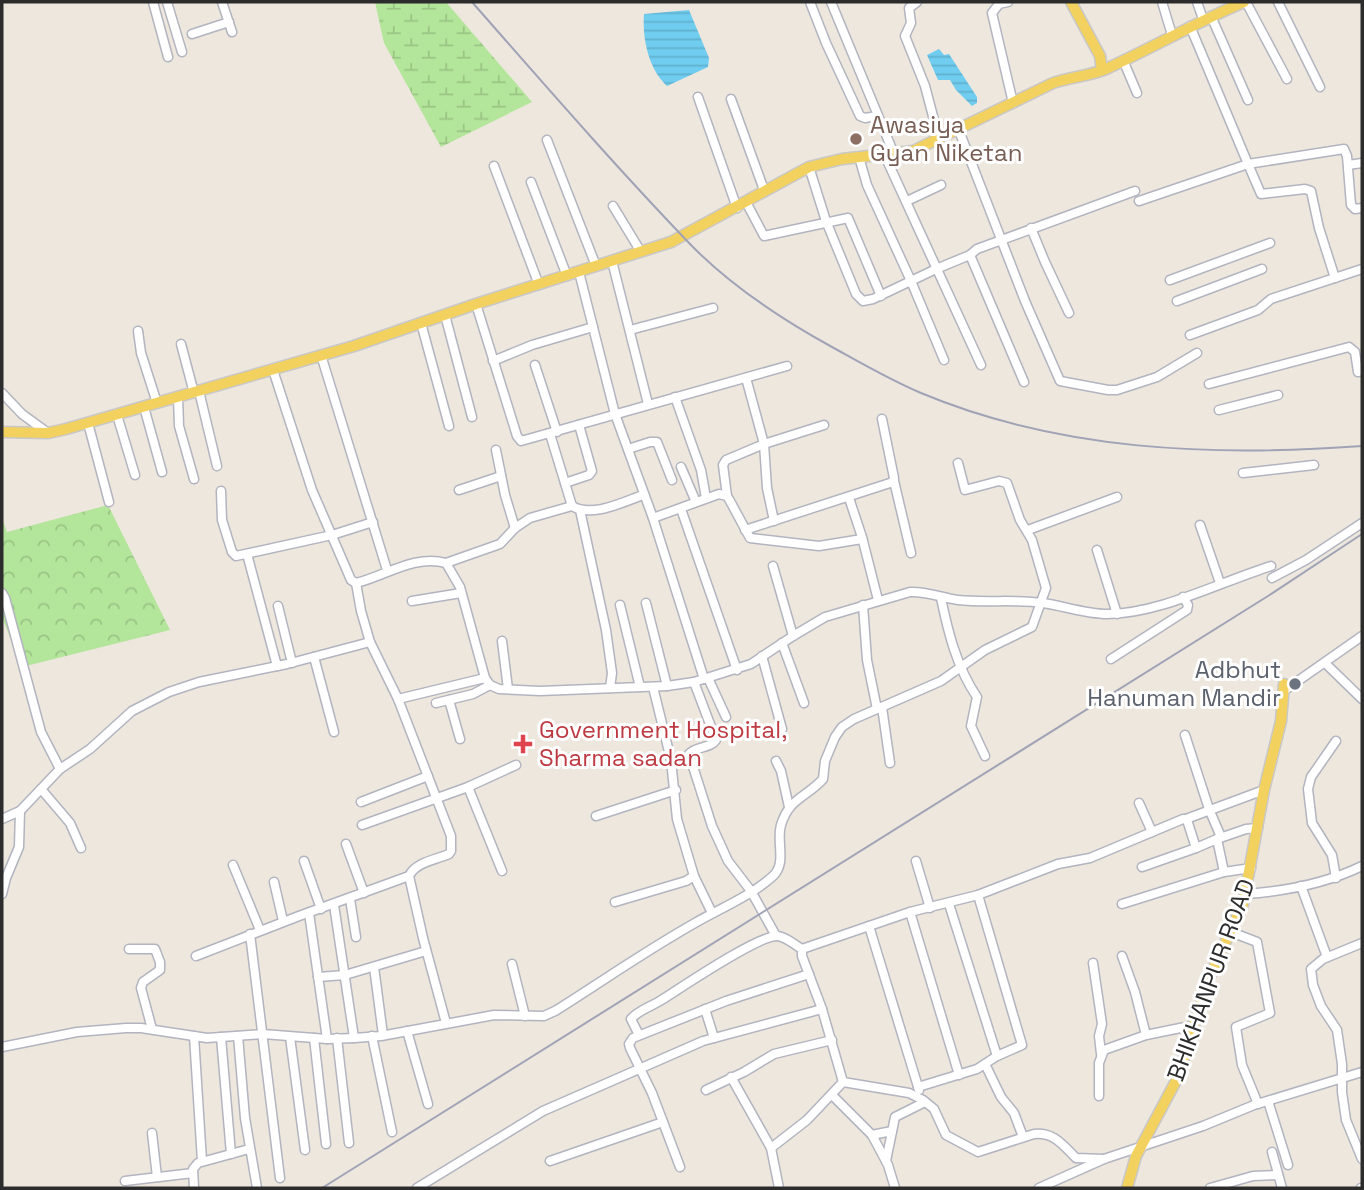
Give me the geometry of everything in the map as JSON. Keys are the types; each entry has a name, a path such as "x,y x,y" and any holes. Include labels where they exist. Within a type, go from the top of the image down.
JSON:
{"main road":[{"path":"1071,2 1100,56 1102,70"},
{"path":"2,432 48,433 117,415 421,324 641,252 684,237 809,167 859,157 913,151 1053,82 1102,70 1208,17 1245,2"},
{"name":"BHIKHANPUR ROAD","path":"1127,1188 1140,1146 1174,1086 1209,978 1243,904 1264,790 1281,721 1285,687"}],"street":[{"path":"153,2 168,57"},
{"path":"167,2 182,52"},
{"path":"222,2 232,32"},
{"path":"810,2 860,116 877,116"},
{"path":"831,2 877,116 907,201 981,365"},
{"path":"917,2 909,8 911,23 905,36 925,86 939,139"},
{"path":"1008,2 999,4 992,13 1013,103"},
{"path":"1162,2 1172,35"},
{"path":"1197,2 1208,17 1248,100"},
{"path":"1245,2 1287,79"},
{"path":"1278,2 1320,88"},
{"path":"192,34 229,22"},
{"path":"1190,26 1261,194 1304,188 1311,191 1319,228 1335,278"},
{"path":"1123,60 1137,93"},
{"path":"698,97 741,205 764,236 848,218 881,296"},
{"path":"731,99 764,190"},
{"path":"958,128 1001,240 1062,382 1117,390 1157,377 1197,353"},
{"path":"547,140 596,266"},
{"path":"1139,201 1248,164 1341,149 1346,153 1351,205 1355,209 1362,208"},
{"path":"859,157 867,185 944,360"},
{"path":"1348,165 1362,163"},
{"path":"494,166 538,285"},
{"path":"809,167 826,221 856,294 863,301 881,296 936,268 970,255 977,249 1135,191"},
{"path":"531,182 567,276"},
{"path":"907,201 941,185"},
{"path":"613,206 641,252"},
{"path":"1031,228 1069,313"},
{"path":"1170,280 1270,243"},
{"path":"970,255 1024,382"},
{"path":"612,261 648,404"},
{"path":"1177,301 1262,269"},
{"path":"1190,335 1258,310 1271,299 1362,269"},
{"path":"579,272 615,414 653,518 706,679 726,717"},
{"path":"477,304 519,439 526,441 787,366"},
{"path":"630,330 713,308"},
{"path":"445,315 472,417"},
{"path":"421,324 449,426"},
{"path":"493,361 532,345 593,327"},
{"path":"138,331 141,353 157,403"},
{"path":"181,344 218,466"},
{"path":"1209,384 1349,347 1355,352 1358,372"},
{"path":"321,355 387,570"},
{"path":"535,365 565,484 576,508 606,630 612,673 610,688"},
{"path":"273,370 301,460 345,571 356,583 370,642 398,699 452,836 451,851 445,856 419,865 409,876 446,1023"},
{"path":"746,378 764,444 767,488 775,521"},
{"path":"2,393 22,414 48,433"},
{"path":"1219,410 1278,395"},
{"path":"178,397 179,426 194,479"},
{"path":"675,397 701,470 706,498"},
{"path":"144,407 162,472"},
{"path":"117,415 135,475"},
{"path":"882,419 911,553"},
{"path":"88,423 109,502"},
{"path":"565,484 589,475 592,471 579,425"},
{"path":"824,425 732,456 724,463 727,496 750,538 811,545 840,544 862,539"},
{"path":"628,449 657,442 672,480"},
{"path":"496,450 515,528"},
{"path":"2,1047 103,1029 152,1029 194,1036 221,1037 263,1034 327,1039 354,1038 494,1015 544,1016 555,1011 775,874 781,864 778,841 780,827 789,807 823,779 826,756 842,727 941,681 985,650 1032,627 1046,589 1028,530 1020,520 1007,483 999,481 965,490 958,463"},
{"path":"1244,473 1314,465"},
{"path":"681,467 695,502"},
{"path":"459,490 501,476"},
{"path":"746,530 894,481"},
{"path":"221,491 222,520 232,552 236,556 332,535 373,522"},
{"path":"653,518 719,494 727,496"},
{"path":"356,583 387,570 432,562 446,563 500,544 515,528 530,518 576,508 607,507 643,495"},
{"path":"1028,530 1117,497"},
{"path":"849,498 878,600"},
{"path":"681,509 737,670"},
{"path":"1272,579 1362,523"},
{"path":"1200,525 1220,583"},
{"path":"1097,550 1117,614"},
{"path":"247,554 277,666"},
{"path":"446,563 461,593 487,682"},
{"path":"773,566 793,635"},
{"path":"398,699 487,682 508,689 540,691 653,687 694,682 737,670 825,617 878,600 917,592 941,598 1042,602 1117,614 1150,609 1271,566"},
{"path":"2,593 41,732 60,769"},
{"path":"412,601 461,593"},
{"path":"1111,659 1187,610 1188,605 1183,597"},
{"path":"941,598 950,639 977,697 971,726 985,756"},
{"path":"646,603 667,686"},
{"path":"620,605 640,687"},
{"path":"863,605 867,660 880,708 890,763"},
{"path":"278,606 292,663"},
{"path":"1285,687 1362,636"},
{"path":"502,641 508,689"},
{"path":"2,818 20,811 60,769 90,749 132,711 169,692 199,682 292,663 370,642"},
{"path":"782,643 804,703"},
{"path":"762,656 782,729"},
{"path":"314,657 334,732"},
{"path":"1325,663 1362,699"},
{"path":"436,703 473,694 487,682"},
{"path":"694,682 716,740 713,744 692,750 689,754 712,826 728,861 751,891 776,936 802,949 910,912 978,895 1058,864 1097,855 1209,809 1264,790"},
{"path":"653,687 671,760 677,819 694,876 712,913"},
{"path":"449,700 460,739"},
{"path":"1185,735 1219,838 1224,872"},
{"path":"1336,741 1311,777 1308,789 1312,823 1332,855 1336,878"},
{"path":"776,761 789,807"},
{"path":"362,825 468,787 516,765"},
{"path":"361,802 428,776"},
{"path":"468,787 502,871"},
{"path":"41,789 70,823 81,848"},
{"path":"596,816 676,790"},
{"path":"1139,803 1152,832"},
{"path":"2,894 19,847 20,811"},
{"path":"1186,819 1196,849"},
{"path":"1142,867 1196,849 1219,838 1258,828"},
{"path":"346,844 364,893"},
{"path":"304,861 321,909"},
{"path":"916,861 930,908"},
{"path":"233,865 260,930"},
{"path":"1245,894 1275,892 1336,878 1362,866"},
{"path":"1122,904 1224,872 1251,868"},
{"path":"197,956 283,921 409,876"},
{"path":"615,902 687,881 694,876"},
{"path":"274,882 283,921"},
{"path":"1301,886 1327,957"},
{"path":"918,1087 985,1064 997,1056 1017,1049 1022,1043 978,895"},
{"path":"350,899 356,937"},
{"path":"949,904 997,1056"},
{"path":"334,905 354,1038"},
{"path":"910,912 959,1075"},
{"path":"309,913 327,1039"},
{"path":"869,926 924,1101"},
{"path":"1231,932 1257,942 1270,1013 1236,1027 1242,1065 1258,1104"},
{"path":"250,934 281,1178"},
{"path":"639,1035 631,1019 634,1015 719,963 776,936"},
{"path":"1362,943 1327,957 1311,969 1321,1006 1337,1030 1346,1120 1362,1159"},
{"path":"128,949 155,949 159,957 160,970 143,982 141,988 152,1029"},
{"path":"802,949 843,1082"},
{"path":"318,977 345,975 426,951"},
{"path":"1122,956 1146,1035"},
{"path":"1093,963 1102,1024 1099,1036 1099,1096"},
{"path":"512,964 525,1016"},
{"path":"373,967 383,1035"},
{"path":"680,1167 629,1044 639,1035 705,1009 809,974"},
{"path":"705,1009 714,1038"},
{"path":"417,1188 543,1111 714,1038 822,1009"},
{"path":"1101,1054 1108,1047 1146,1035 1195,1026"},
{"path":"407,1031 428,1104"},
{"path":"194,1036 202,1161"},
{"path":"238,1036 239,1072 257,1188"},
{"path":"372,1036 392,1132"},
{"path":"221,1037 231,1154"},
{"path":"290,1037 306,1150"},
{"path":"314,1038 326,1144"},
{"path":"337,1038 349,1143"},
{"path":"706,1090 774,1054 832,1040"},
{"path":"985,1064 1001,1097 1014,1113 1023,1137"},
{"path":"1039,1188 1140,1146 1203,1126 1258,1104 1362,1072"},
{"path":"731,1077 771,1148 779,1188"},
{"path":"771,1148 807,1120 843,1082"},
{"path":"843,1082 909,1093 924,1101 933,1110 946,1135 971,1150 984,1152 1023,1137 1043,1133 1063,1143 1076,1158 1104,1159"},
{"path":"832,1094 872,1135 886,1161 895,1188"},
{"path":"886,1161 895,1117 924,1101"},
{"path":"1268,1101 1288,1165"},
{"path":"550,1161 663,1122"},
{"path":"872,1135 892,1131"},
{"path":"152,1133 158,1177"},
{"path":"194,1188 195,1166 202,1161 249,1149"},
{"path":"1272,1152 1282,1188"},
{"path":"125,1181 193,1173"},
{"path":"1210,1188 1253,1176 1278,1175"}],"green space":[{"path":"375,2 446,2 532,102 441,147 384,43"},
{"path":"108,505 170,630 22,667 2,617 2,518 7,532"}],"water":[{"path":"689,10 709,58 708,67 667,86 651,63 644,34 644,14"},
{"path":"939,49 944,55 949,54 977,97 977,103 972,106 950,80 938,80 927,55"}],"railway":[{"path":"472,2 607,155 706,260 740,288 813,337 898,383 974,412 1082,438 1138,445 1250,451 1362,446"},
{"path":"322,1188 1268,596 1362,534"}],"place":[{"name":"Awasiya Gyan Niketan","path":"856,139"},
{"name":"Adbhut Hanuman Mandir","path":"1295,684"},
{"name":"Government Hospital, Sharma sadan","path":"523,744"}]}
